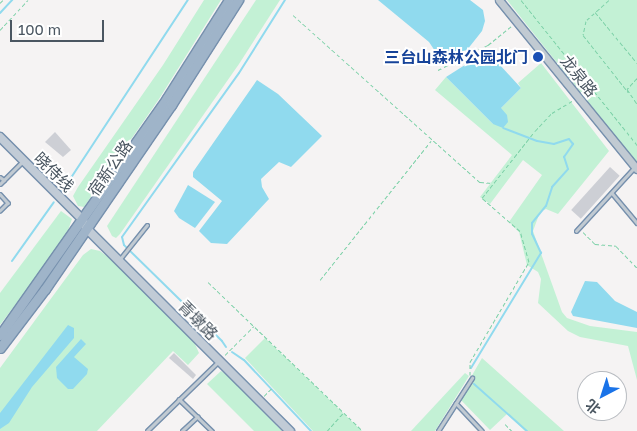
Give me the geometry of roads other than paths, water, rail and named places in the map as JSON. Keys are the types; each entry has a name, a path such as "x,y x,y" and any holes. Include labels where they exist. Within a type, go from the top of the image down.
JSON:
{"highway":[{"name":"宿新公路","path":"0,335 85,224 229,0"},
{"name":"宿新公路","path":"0,348 85,224 171,105 238,0"}],"main road":[{"name":"晓侍线","path":"0,137 85,224"},
{"name":"青墩路","path":"85,224 119,261 290,431"}],"street":[{"name":"龙泉路","path":"500,0 636,168"}],"lane":[{"path":"0,184 23,160"},
{"path":"576,230 636,168"},
{"path":"0,177 4,180"},
{"path":"612,193 637,223"},
{"path":"0,194 8,203 0,211"},
{"path":"119,261 147,225"},
{"path":"147,431 220,360"},
{"path":"438,431 472,378"},
{"path":"179,399 212,431"},
{"path":"456,402 482,431"},
{"path":"182,431 197,416"}],"water":[{"path":"378,0 470,0 483,10 485,21 482,31 467,50 439,57 429,42"},
{"path":"487,51 521,88 501,108 507,115 508,122 503,128 493,124 446,77"},
{"path":"257,80 278,94 322,136 291,167 279,162 261,179 262,187 269,199 227,244 211,243 199,231 222,201 193,177 193,172"},
{"path":"188,185 215,202 195,228 179,218 174,211"},
{"path":"585,281 597,282 615,301 637,312 637,328 573,316 571,312"},
{"path":"68,325 74,328 74,338 32,387 9,423 0,429 0,413"},
{"path":"81,339 86,344 74,357 88,369 87,374 73,389 68,389 57,378 56,367"}],"waterway":[{"path":"0,13 12,0"},
{"path":"61,193 188,0"},
{"path":"226,347 124,245 122,237 239,73 285,0"},
{"path":"471,368 541,253 532,234 532,223 546,206 552,187 568,169 564,157 573,144 569,139 554,144 537,141 503,128"},
{"path":"12,261 54,202"},
{"path":"232,352 244,360 311,431"},
{"path":"474,384 527,431"}],"place":[{"name":"三台山森林公园北门","path":"538,57"}]}
